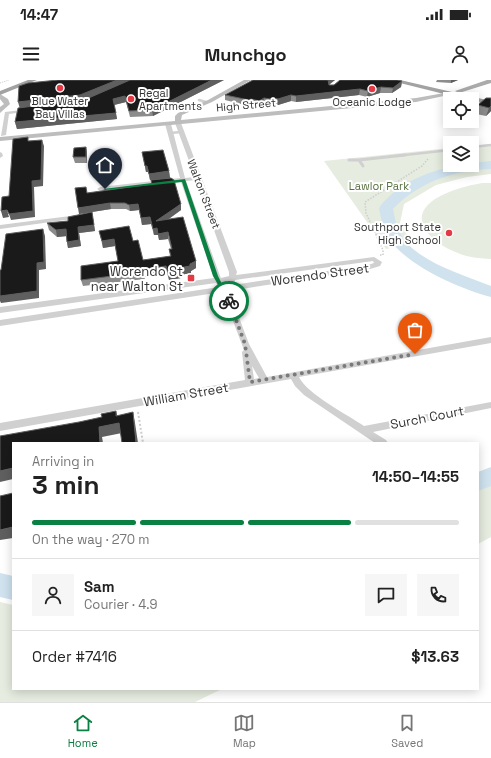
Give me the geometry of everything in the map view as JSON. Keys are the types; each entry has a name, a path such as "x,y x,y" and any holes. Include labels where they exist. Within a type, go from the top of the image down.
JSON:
{"highway":[{"path":"0,88 21,80"},
{"path":"0,94 34,80"},
{"path":"391,80 441,92"},
{"path":"407,80 450,92"},
{"path":"459,91 491,98"},
{"name":"High Street","path":"450,92 459,91"},
{"path":"479,100 491,103"}],"main road":[{"path":"177,121 179,114 238,80"},
{"path":"169,122 174,113 248,80"},
{"name":"High Street","path":"450,92 479,82 491,81"},
{"path":"479,82 476,90 481,96"},
{"name":"High Street","path":"459,91 479,82"},
{"path":"415,97 426,93 426,88"},
{"name":"High Street","path":"379,102 441,92"},
{"path":"0,94 6,100 7,104 3,113"},
{"name":"High Street","path":"2,137 379,102 430,99 443,94"},
{"path":"186,110 186,115 190,118"},
{"name":"High Street","path":"177,121 190,118 252,114"}],"street":[{"path":"2,137 3,113 34,110"},
{"name":"Walton Street","path":"177,121 198,178 222,266 218,280 227,291 245,344 264,380"},
{"name":"Walton Street","path":"169,122 170,133 183,180 222,266 234,272 227,291"},
{"path":"100,189 198,178"},
{"path":"0,227 84,217"},
{"name":"Worendo Street","path":"0,310 218,280 232,279 307,272 374,266 378,262 374,259 370,259 307,272 227,291 0,323"},
{"name":"William Street","path":"0,427 491,340"},
{"name":"Walton Street","path":"245,344 250,382"},
{"path":"294,375 304,390 381,442"},
{"name":"Surch Court","path":"362,430 491,405"}],"lane":[{"path":"170,133 181,132"},
{"path":"479,146 491,145"},
{"path":"349,160 443,151"},
{"path":"359,160 364,166"}],"path":[{"path":"0,83 9,80"},
{"path":"376,256 383,255 383,250 366,214 365,202 422,166 433,152"},
{"path":"138,412 143,442"}],"green space":[{"name":"Lawlor Park","path":"491,144 491,174 467,177 436,185 404,204 400,223 412,243 386,249 324,161 443,149 443,172 479,172 479,145"},
{"path":"482,183 491,183 491,259 474,258 452,251 440,244 428,234 422,222 422,215 425,208 431,202 457,189"},
{"path":"491,482 491,537 479,543 479,487"},
{"path":"0,602 12,605 12,690 220,690 195,702 0,702"}],"building":[{"path":"58,80 117,80 80,95 18,102 19,86 28,83"},
{"path":"130,80 212,80 152,110 129,111 125,96 113,99 116,113 15,122 18,108 84,100"},
{"path":"253,80 328,80 329,85 334,85 340,80 402,81 393,88 381,87 368,91 360,89 296,96 291,95 278,99 264,98 259,101 225,95"},
{"path":"486,98 491,98 491,106 489,108 479,104"},
{"path":"28,137 28,141 42,140 41,180 32,181 33,211 9,214 7,210 1,211 2,197 9,196 13,139"},
{"path":"86,147 86,157 73,157 74,148"},
{"path":"163,150 169,171 149,174 147,166 145,166 142,152"},
{"path":"101,154 102,163 93,164 92,155"},
{"path":"171,178 174,180 181,204 156,221 183,217 196,261 190,264 190,266 179,268 180,271 168,273 166,266 143,270 144,272 81,280 81,266 118,261 114,239 102,241 99,231 129,226 133,241 138,240 143,260 171,256 169,249 172,249 168,232 158,234 157,228 153,229 150,217 141,218 138,204 129,205 125,203 110,203 78,208 75,188 86,187 87,193 152,184 151,180"},
{"path":"92,212 94,225 78,227 79,240 67,242 66,229 56,230 47,223 68,221 68,217"},
{"path":"43,229 44,262 37,263 37,291 0,296 0,270 6,234"},
{"path":"116,411 116,416 133,412 136,442 122,442 119,423 99,427 100,442 12,442 12,468 0,471 0,436 102,417 101,414"},
{"path":"12,493 12,527 0,530 0,496"}],"waterway":[{"path":"491,165 477,165 448,171 434,176 407,190 386,208 390,225 397,240 417,258 453,277 491,292"},
{"path":"479,482 491,476"},
{"path":"0,585 12,588"}],"way so far":[{"path":"229,301 245,344 250,382 415,354"}],"place":[{"name":"Blue Water Bay Villas","path":"60,88"},
{"name":"Oceanic Lodge","path":"372,89"},
{"name":"Regal Apartments","path":"131,99"},
{"name":"Southport State High School","path":"449,233"},
{"name":"Worendo St near Walton St","path":"191,278"}],"route":[{"path":"105,189 183,180 216,276 228,296 229,301"}]}
